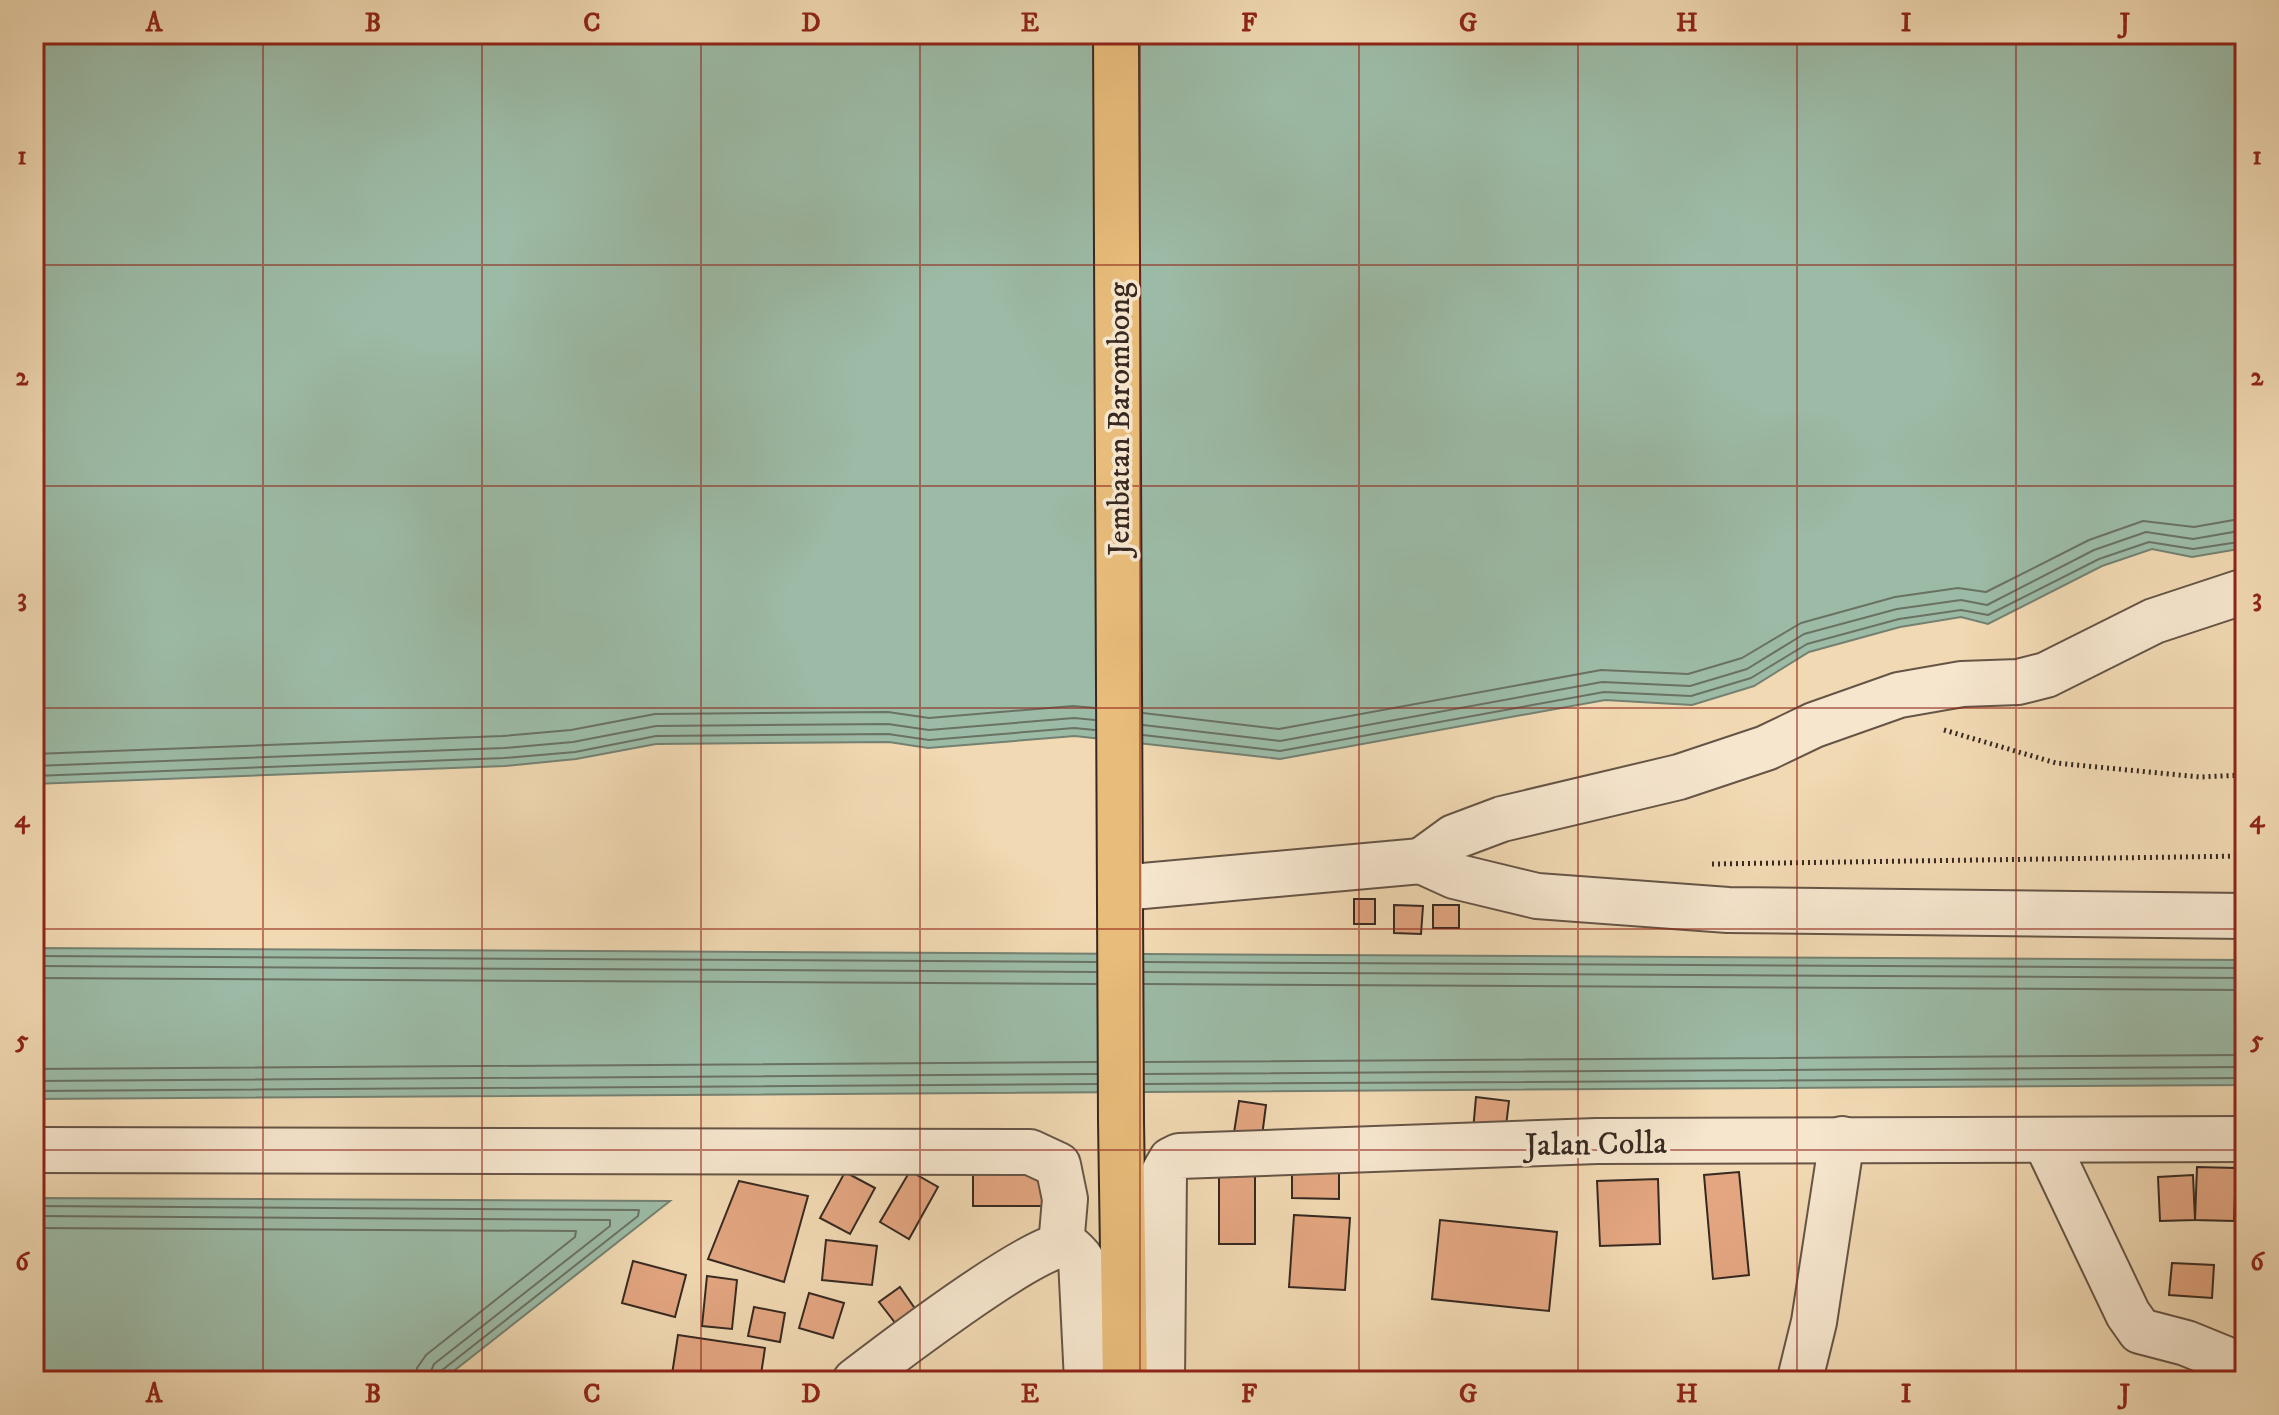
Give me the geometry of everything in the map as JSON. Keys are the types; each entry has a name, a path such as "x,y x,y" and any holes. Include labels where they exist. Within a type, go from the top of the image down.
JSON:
{"main road":[{"name":"Jembatan Barombong","path":"1116,34 1125,1381"}],"street":[{"path":"1122,903 1421,861 1454,837 1502,819 1679,777 1766,748 1814,725 1899,695 1962,684 2018,682 2046,675 2154,621 2245,591"},
{"path":"1421,861 1454,876 1537,896 1728,910 2245,916"},
{"path":"1801,1375 1814,1322 1842,1139"},
{"name":"Jalan Colla","path":"1162,1381 1164,1172 1171,1160 1179,1156 1597,1141 2245,1139"},
{"path":"2045,1140 2128,1314 2140,1331 2186,1343 2245,1367"},
{"path":"34,1150 1030,1152 1058,1165 1065,1199 1061,1246"},
{"path":"855,1381 933,1322 1035,1256 1061,1246 1073,1249 1081,1259 1087,1381"}],"path":[{"path":"1938,728 2056,763 2200,777 2245,775"},
{"path":"1705,865 2245,856"}],"water":[{"path":"34,34 2245,34 2245,548 2192,557 2152,549 2102,566 1988,624 1961,617 1900,627 1809,652 1754,686 1692,705 1605,700 1280,759 1075,736 928,748 889,742 656,744 576,759 505,766 34,784"},
{"path":"34,948 2245,960 2245,1085 34,1099"},
{"path":"34,1198 670,1201 441,1381 34,1381"}],"building":[{"path":"1354,899 1375,899 1375,924 1354,924"},
{"path":"1394,905 1423,906 1421,934 1394,933"},
{"path":"1433,905 1459,905 1459,928 1433,928"},
{"path":"1476,1097 1509,1101 1505,1134 1473,1131"},
{"path":"1239,1101 1266,1105 1261,1144 1233,1139"},
{"path":"973,1165 1050,1165 1050,1206 973,1206"},
{"path":"2197,1167 2236,1168 2234,1221 2195,1220"},
{"path":"1219,1169 1255,1169 1255,1244 1219,1244"},
{"path":"1292,1169 1339,1170 1339,1199 1292,1198"},
{"path":"910,1171 938,1187 909,1239 880,1222"},
{"path":"845,1172 875,1188 850,1234 820,1218"},
{"path":"1739,1172 1749,1275 1713,1279 1704,1175"},
{"path":"2193,1175 2195,1220 2160,1221 2158,1177"},
{"path":"1658,1179 1660,1244 1600,1246 1597,1181"},
{"path":"739,1181 808,1196 784,1282 708,1259"},
{"path":"1294,1215 1350,1218 1345,1290 1289,1287"},
{"path":"1440,1220 1557,1232 1549,1311 1432,1299"},
{"path":"826,1240 877,1246 872,1285 822,1280"},
{"path":"633,1261 686,1275 675,1317 622,1303"},
{"path":"2172,1263 2214,1265 2212,1298 2169,1295"},
{"path":"707,1276 737,1280 732,1329 702,1326"},
{"path":"900,1287 916,1310 896,1324 879,1302"},
{"path":"809,1293 844,1303 833,1338 799,1328"},
{"path":"754,1307 785,1313 780,1342 748,1336"},
{"path":"678,1335 765,1348 760,1381 671,1381"}]}
